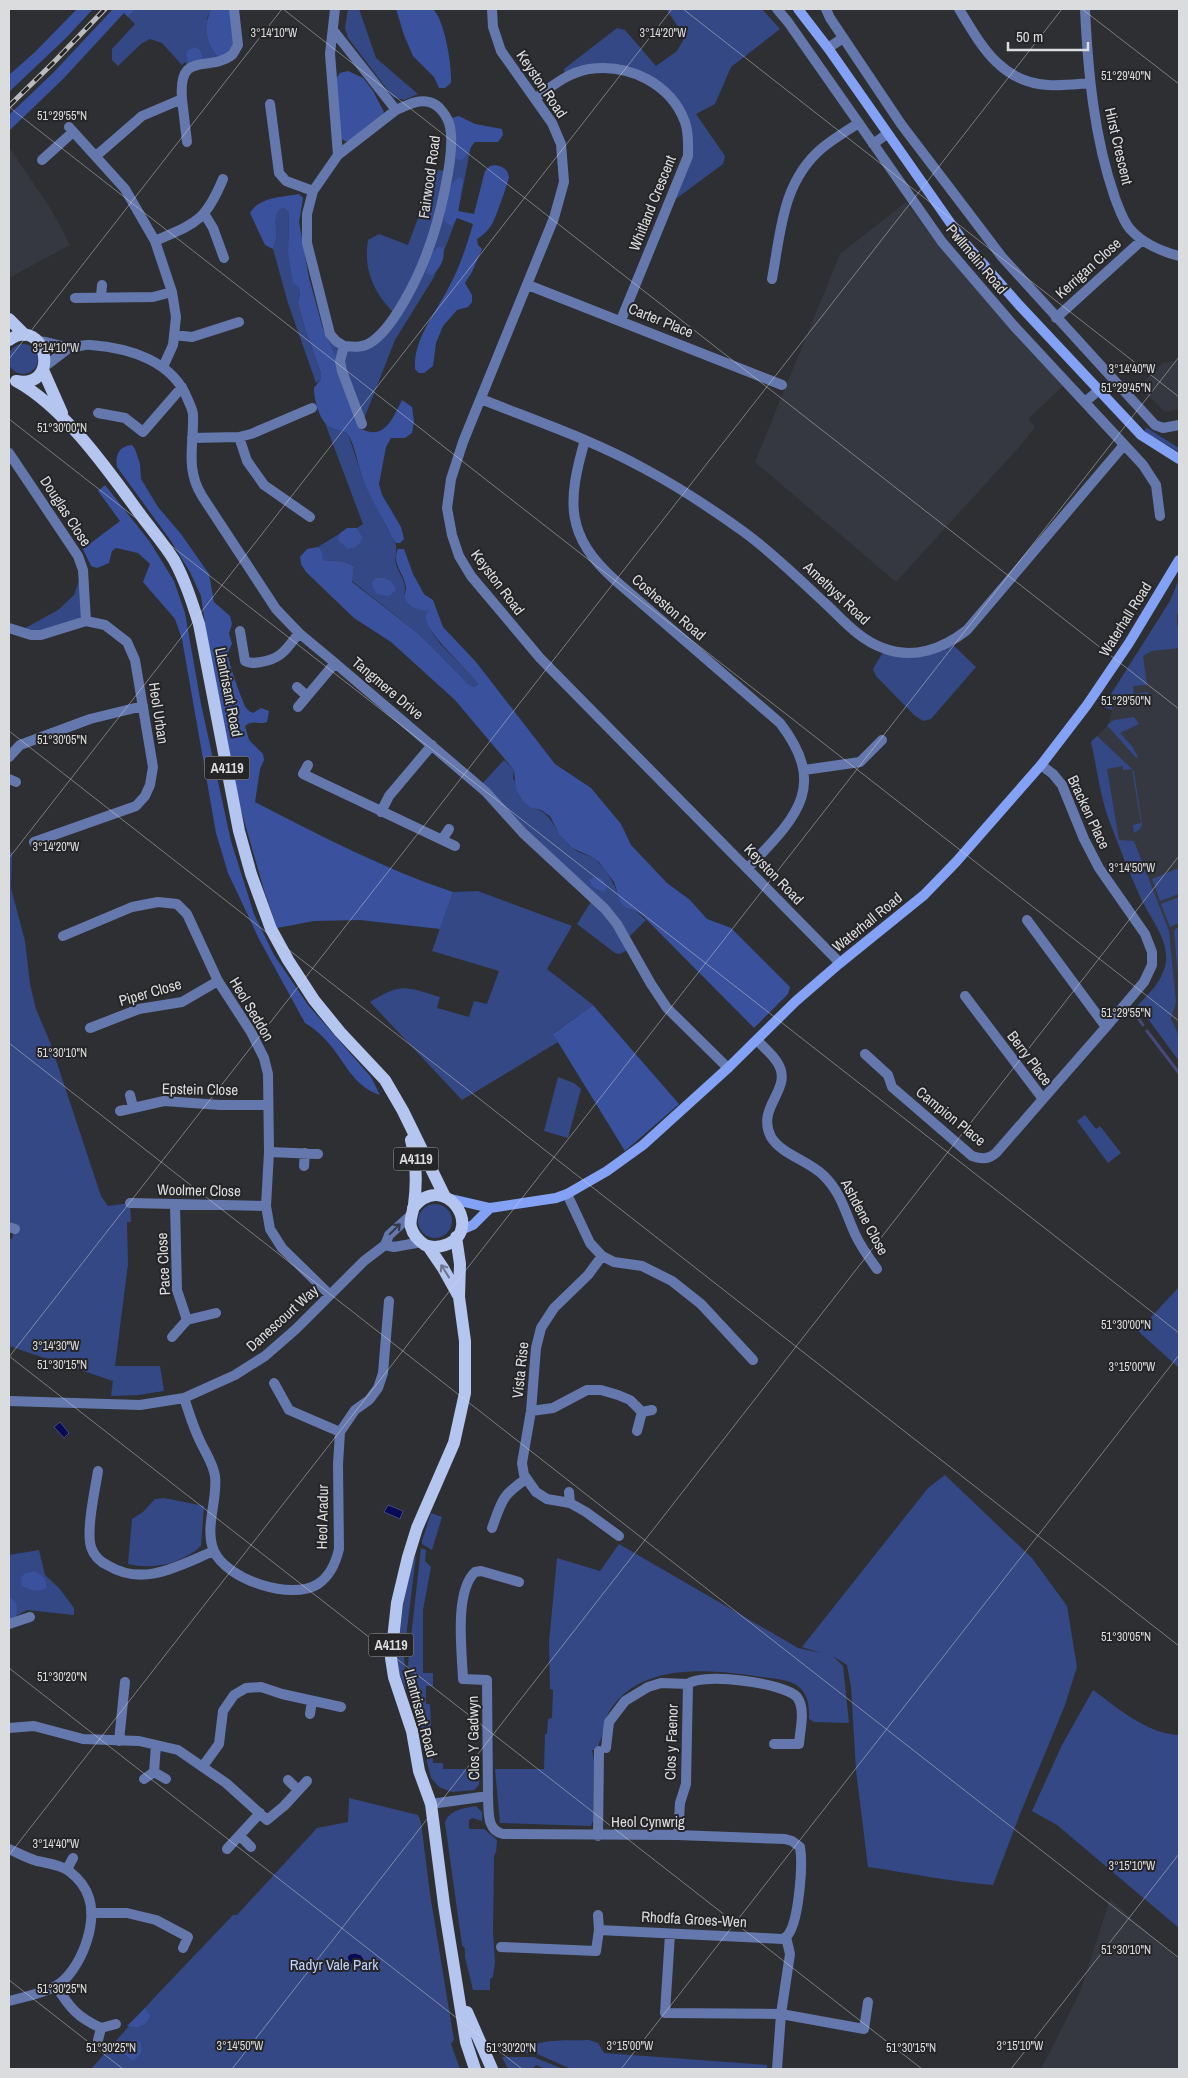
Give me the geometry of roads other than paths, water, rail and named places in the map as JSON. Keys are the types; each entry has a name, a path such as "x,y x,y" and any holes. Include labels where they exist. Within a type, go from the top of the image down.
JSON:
{"main road":[{"path":"9,319 25,335 39,341"},
{"path":"9,340 25,335"},
{"name":"Llantrisant Road","path":"39,341 44,354 43,369 65,419"},
{"path":"11,379 24,383 33,380 43,369"},
{"name":"Llantrisant Road","path":"11,379 42,399 65,419 124,492 174,560 189,594 199,624 239,831 251,874 271,929 288,960 314,1000 340,1032 385,1080 448,1198 461,1213 458,1233 460,1264 459,1297 465,1341 465,1393 454,1443 417,1528 408,1556 398,1594 391,1647 394,1678 412,1731 420,1775 431,1804 444,1905 466,2042 475,2069"},
{"name":"Llantrisant Road","path":"403,1111 417,1164 410,1226 413,1234 425,1244 443,1268 459,1297"},
{"path":"412,1212 419,1202 426,1197 434,1195 448,1198"},
{"path":"425,1244 442,1246 450,1243 458,1233"},
{"name":"Llantrisant Road","path":"460,1996 492,2069"}],"street":[{"path":"187,142 182,99 182,78 189,68 232,55 238,45 234,9"},
{"path":"335,9 330,54 338,155"},
{"name":"Keyston Road","path":"492,9 493,27 502,52 536,98 552,123 561,144 564,182 554,218 463,442 454,470 447,508 452,535 459,556 484,593 540,658 840,963"},
{"name":"Pwllmelin Road","path":"777,9 942,242 1014,326 1151,476 1156,485 1160,516"},
{"name":"Pwllmelin Road","path":"798,9 828,48 963,241 1019,305 1131,425 1146,439 1179,459"},
{"name":"Pwllmelin Road","path":"826,9 830,18 900,124 1002,257 1142,413 1159,427 1179,425"},
{"path":"959,9 984,50 995,62 1011,74 1030,83 1049,85 1090,83"},
{"name":"Hirst Crescent","path":"1084,9 1090,83 1103,158 1110,182 1128,227 1141,241 1164,252 1179,256"},
{"path":"333,30 396,110"},
{"path":"828,48 843,38"},
{"name":"Whitland Crescent","path":"536,98 560,80 589,69 625,70 653,82 665,92 677,106 685,123 689,140 688,156 621,320"},
{"path":"96,156 142,116 182,99"},
{"name":"Fairwood Road","path":"418,102 430,102 440,108 448,119 451,129 450,151 441,210 428,250 412,286 393,318 372,343 360,348 344,346 330,334 307,243 307,214 313,191 338,155 396,110 418,102"},
{"path":"270,104 279,172 286,181 313,191"},
{"path":"772,279 786,202 799,174 822,148 859,123"},
{"path":"42,160 71,130 125,189 155,241 172,292 176,316 173,345 163,367"},
{"path":"873,144 887,134"},
{"path":"155,241 186,228 205,215 224,179"},
{"path":"205,215 213,228 224,258"},
{"name":"Kerrigan Close","path":"1056,318 1141,241"},
{"path":"101,297 102,285"},
{"name":"Carter Place","path":"528,285 621,320 782,385"},
{"path":"75,298 153,297 172,292"},
{"path":"174,335 192,336 239,322"},
{"name":"Tangmere Drive","path":"39,341 52,342 70,348 89,345 126,350 139,354 163,367 174,377 182,387 193,412 190,462 193,478 199,491 276,609 299,633 486,792 522,833 606,909 667,1008 728,1068"},
{"path":"344,346 340,361 342,371 362,424"},
{"path":"43,369 70,348"},
{"path":"98,413 125,418 143,432 182,387"},
{"path":"1085,402 1099,390"},
{"name":"Amethyst Road","path":"481,399 585,440 644,468 704,504 773,554 862,638 885,649 900,653 934,649 951,643 967,630 1124,445"},
{"path":"192,438 239,437 251,434 312,408"},
{"path":"1131,425 1142,413"},
{"path":"239,437 247,461 264,485 310,516"},
{"name":"Cosheston Road","path":"585,440 576,472 573,508 581,538 591,557 616,581 780,723 794,741 804,770 801,799 795,815 748,868"},
{"name":"Douglas Close","path":"9,453 78,556 83,570 86,621"},
{"name":"Waterhall Road","path":"448,1198 490,1208 545,1200 567,1194 607,1171 643,1145 728,1068 796,1001 924,895 1000,814 1081,713 1116,663 1179,560"},
{"path":"9,628 31,635 41,635 86,621"},
{"name":"Heol Urban","path":"34,842 136,806 145,796 150,785 153,767 135,660 127,642 105,625 86,621"},
{"path":"240,631 245,661 250,664 274,660 283,653 299,633"},
{"path":"298,707 334,663"},
{"path":"297,687 307,696"},
{"path":"9,757 20,745 90,719 143,706"},
{"path":"804,770 860,762 882,740"},
{"path":"381,812 388,796 432,745"},
{"path":"308,765 303,774 455,846"},
{"name":"Bracken Place","path":"1041,765 1053,774 1062,785 1084,839 1099,868 1145,934 1152,952 1152,965 1144,982 1106,1027"},
{"path":"442,840 448,829"},
{"name":"Heol Seddon","path":"63,936 132,908 158,902 177,904 187,914 218,981 251,1032 264,1058 268,1074 269,1152 266,1206 270,1229 282,1248 330,1295"},
{"path":"1027,920 1106,1027"},
{"name":"Piper Close","path":"90,1028 138,1009 182,1002 218,981"},
{"name":"Berry Place","path":"964,996 1043,1099 1106,1027"},
{"name":"Ashdene Close","path":"757,1040 778,1063 782,1079 779,1092 769,1107 766,1123 772,1138 788,1153 822,1174 835,1188 844,1204 855,1235 877,1269"},
{"name":"Campion Place","path":"865,1054 888,1075 892,1087 972,1156 979,1158 991,1157 996,1153 1043,1099"},
{"path":"130,1095 134,1107"},
{"name":"Epstein Close","path":"120,1111 164,1101 220,1105 267,1105"},
{"path":"269,1152 318,1154"},
{"path":"304,1166 305,1153"},
{"path":"567,1194 590,1243 602,1256 614,1262 642,1266 672,1281 701,1304 752,1360"},
{"name":"Woolmer Close","path":"130,1203 266,1206"},
{"name":"Pace Close","path":"175,1204 177,1290 187,1320"},
{"path":"458,1233 473,1225 490,1208"},
{"name":"Danescourt Way","path":"9,1401 140,1405 184,1398 235,1375 265,1356 297,1328 364,1262 385,1245 388,1236 412,1212"},
{"path":"385,1245 394,1247 425,1244"},
{"name":"Vista Rise","path":"526,1480 522,1463 532,1411 536,1348 541,1328 554,1308 582,1282 602,1256"},
{"path":"274,1383 289,1410 340,1432 355,1410 369,1400 378,1388 383,1374 389,1301"},
{"path":"172,1337 187,1320 216,1314"},
{"path":"532,1411 553,1408 587,1390 601,1390 630,1400 647,1411 637,1431"},
{"path":"98,1471 90,1529 91,1546 96,1557 104,1564 116,1571 154,1575 214,1551 211,1531 216,1492 215,1474 184,1398"},
{"name":"Heol Aradur","path":"214,1551 220,1562 242,1578 290,1590 306,1589 318,1584 329,1574 336,1562 339,1549 338,1464 340,1432"},
{"path":"492,1528 503,1498 509,1490 526,1480 536,1492 547,1499 570,1504 586,1512 619,1536"},
{"path":"569,1492 570,1504"},
{"name":"Clos Y Gadwyn","path":"488,1796 487,1680 463,1679 461,1634 463,1599 466,1584 475,1572 481,1571 519,1582"},
{"path":"9,1624 30,1617"},
{"path":"598,1836 602,1750 609,1722 625,1701 648,1687 661,1683 690,1683 703,1679 729,1679 786,1690 797,1698 802,1710 799,1744 774,1744"},
{"path":"119,1741 125,1682"},
{"name":"Clos y Faenor","path":"678,1835 680,1802 686,1784 690,1683"},
{"path":"203,1766 219,1744 223,1712 234,1695 246,1688 261,1687 341,1707"},
{"path":"310,1714 312,1701"},
{"path":"9,1728 34,1726 83,1739 139,1741 178,1750 226,1783 267,1820 284,1806 307,1781"},
{"path":"154,1772 156,1745"},
{"path":"144,1778 154,1772"},
{"path":"154,1772 166,1778"},
{"path":"288,1780 298,1790"},
{"path":"431,1804 488,1796"},
{"name":"Heol Cynwrig","path":"488,1796 490,1822 493,1830 497,1832 598,1836 678,1835 784,1839 800,1847 802,1869 794,1926 786,1937"},
{"path":"227,1849 260,1813"},
{"path":"240,1836 251,1847"},
{"path":"9,1849 34,1860 67,1869 83,1886 90,1899 91,1913 86,1944 78,1964 68,1977 56,1986 40,1993 9,2001"},
{"path":"67,1869 73,1858"},
{"path":"91,1913 127,1913 156,1920 188,1937 183,1948"},
{"path":"501,1947 596,1951 599,1930 598,1915"},
{"name":"Rhodfa Groes-Wen","path":"599,1930 783,1939 786,1937"},
{"path":"670,1934 665,2013 780,2014 864,2029 868,2002"},
{"path":"777,2069 780,2014 790,1954 786,1937"},
{"path":"56,1986 70,2009 83,2020 101,2028 116,2024"},
{"path":"98,2040 101,2028"}],"waterway":[{"path":"1136,1015 1143,1025"},
{"path":"1147,1031 1179,1073"}],"railway":[{"path":"9,106 105,9"}],"park label":[{"name":"Radyr Vale Park","path":"334,1964"}]}
